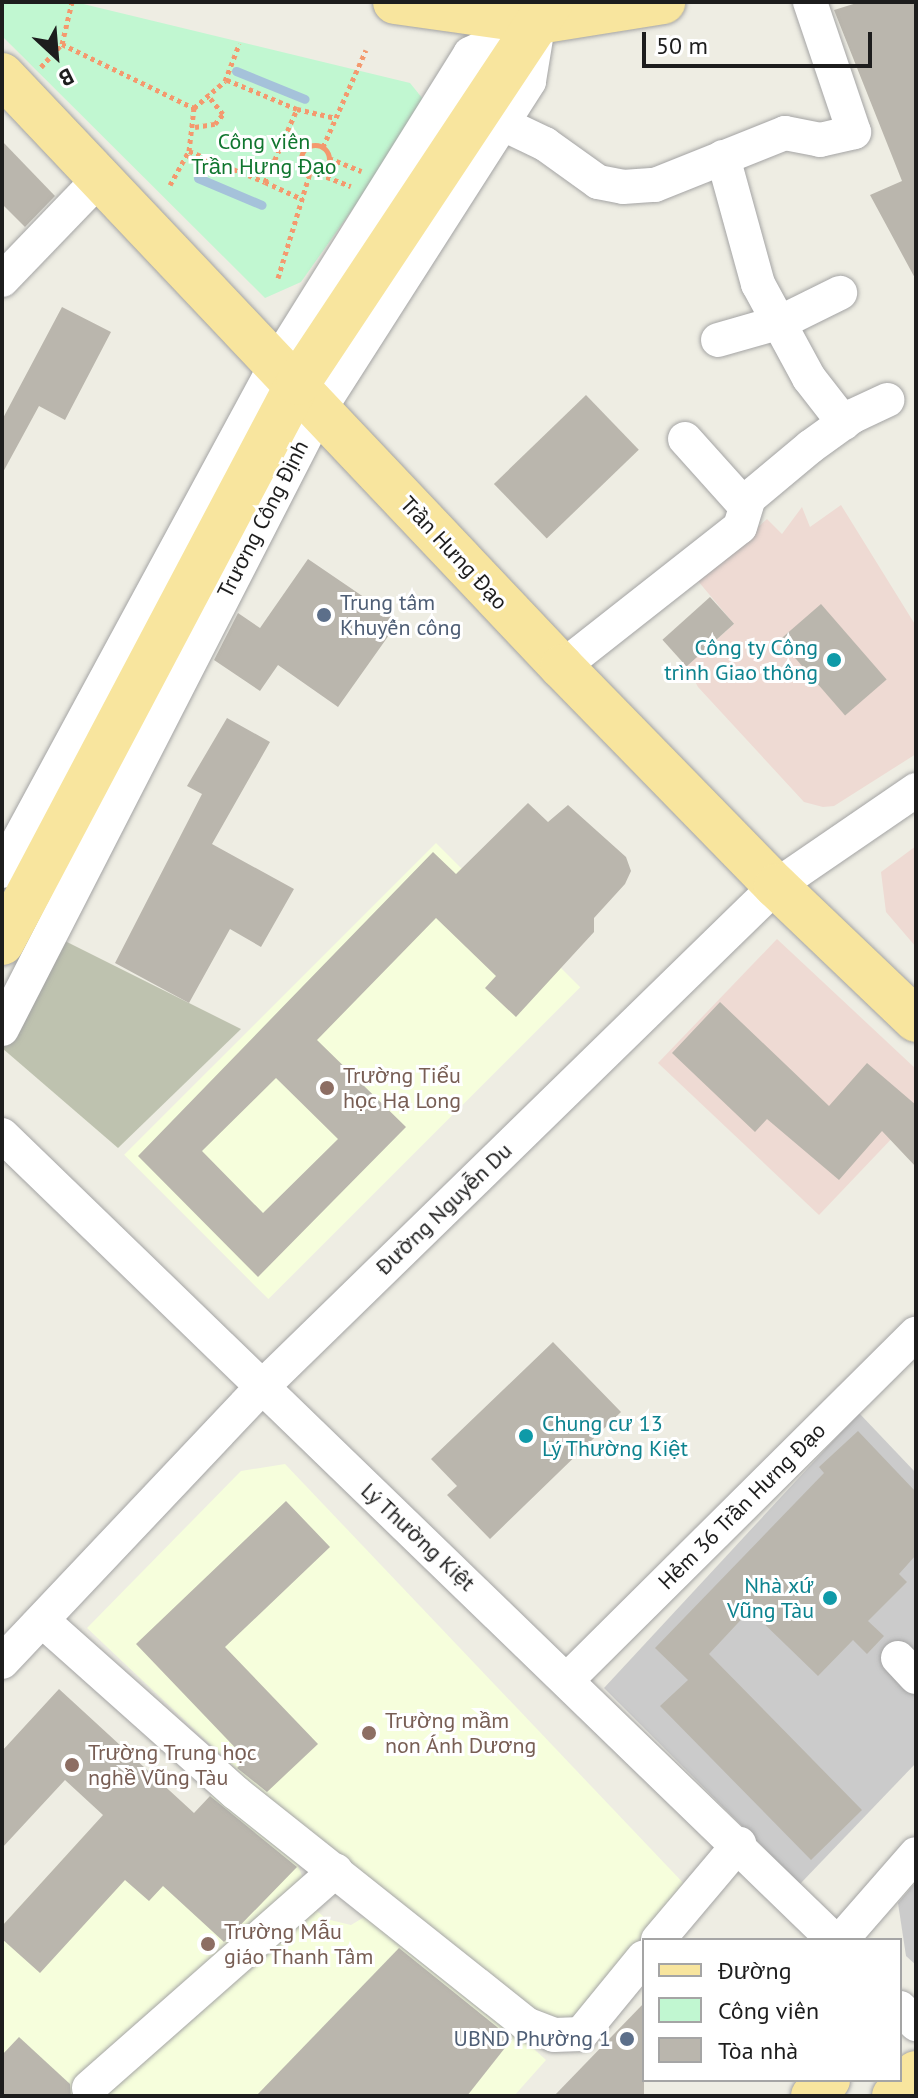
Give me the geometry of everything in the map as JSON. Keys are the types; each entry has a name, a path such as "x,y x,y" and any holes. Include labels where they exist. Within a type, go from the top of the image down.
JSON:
{"main road":[{"path":"395,2 545,12 663,2"},
{"name":"Trương Công Định","path":"2,943 298,386 545,12"},
{"name":"Trần Hưng Đạo","path":"17,76 100,178 562,667 776,886 916,1020"},
{"path":"894,2096 916,2073"}],"street":[{"path":"501,123 545,144 598,182 623,187 655,185 785,133 820,140 854,132 810,2"},
{"name":"Trương Công Định","path":"298,386 501,123 529,81 545,12"},
{"path":"723,157 758,284 809,378 844,423"},
{"path":"2,280 100,178"},
{"path":"718,340 781,322 840,293"},
{"path":"562,667 740,527 749,498 844,423 887,400"},
{"path":"685,439 746,507"},
{"name":"Đường Nguyễn Du","path":"2,1662 44,1622 261,1388 776,886 916,790"},
{"name":"Trương Công Định","path":"2,871 75,802"},
{"name":"Trương Công Định","path":"2,1029 75,802"},
{"name":"Lý Thường Kiệt","path":"2,1135 261,1388 739,1844 832,1938"},
{"name":"Hẻm 36 Trần Hưng Đạo","path":"568,1679 916,1334"},
{"path":"44,1622 236,1793 336,1870 485,1995 526,2024 554,2035 581,2034 642,1959"},
{"path":"660,1938 739,1844"},
{"path":"843,1938 916,1854"},
{"path":"89,2088 336,1870"}],"path":[{"path":"17,76 62,44 72,2"},
{"path":"62,44 194,108"},
{"path":"170,185 189,151 195,127 194,108 225,79 239,44"},
{"path":"318,173 329,162 323,147 366,50"},
{"path":"225,79 297,109 336,118"},
{"path":"195,127 215,124 223,114 207,94"},
{"path":"265,182 297,109"},
{"path":"323,147 312,145 302,151 300,162 310,173 318,173 360,189"},
{"path":"189,151 302,199"},
{"path":"278,278 310,173"}],"shaded area":[{"path":"841,505 916,626 916,754 834,806 823,807 804,802 698,687 687,666 734,624 698,581 767,519 782,534 802,507 810,527"},
{"name":"Trường Tiểu học Hạ Long","path":"436,843 580,987 268,1299 124,1155"},
{"path":"916,846 916,947 886,912 881,872"},
{"path":"57,937 241,1029 118,1148 2,1048 2,1018"},
{"path":"777,939 916,1069 916,1113 819,1215 658,1063"},
{"path":"859,1413 916,1473 916,1763 800,1884 604,1688"},
{"name":"Trường mầm non Ánh Dương","path":"285,1464 688,1888 649,1938 642,1938 642,1947 587,2017 555,2027 309,1838 87,1628 241,1471"},
{"name":"Trường Mẫu giáo Thanh Tâm","path":"216,1790 298,1865 313,1907 326,1919 351,1925 371,1913 464,1985 546,2060 514,2096 2,2096 2,1926 87,1833 136,1877"},
{"path":"916,1882 916,1965 906,1956 898,1903"}],"green space":[{"name":"Công viên Trần Hưng Đạo","path":"2,2 75,2 410,83 427,104 301,282 265,298 2,36"}],"building":[{"path":"860,2 916,2 916,280 870,195 902,181 834,10"},
{"path":"2,141 55,196 25,227 2,204"},
{"path":"62,307 111,332 65,420 39,406 2,474 2,420"},
{"path":"586,395 639,450 547,539 494,484"},
{"path":"308,559 399,621 338,707 278,665 260,691 214,660 238,613 260,628"},
{"path":"710,597 734,624 687,667 662,640"},
{"name":"Công ty Công trình Giao thông","path":"821,604 887,679 845,716 779,640"},
{"path":"227,718 270,742 212,844 294,889 261,947 230,929 189,1003 115,963 202,794 187,786"},
{"path":"528,803 548,822 568,805 626,857 631,871 625,884 594,918 594,932 516,1017 485,988 496,976 436,918 317,1040 406,1127 258,1277 138,1156 433,852 456,874","holes":["276,1078 338,1139 263,1213 202,1151"]},
{"path":"720,1002 829,1106 867,1063 916,1105 916,1167 882,1131 839,1180 767,1119 755,1132 672,1053"},
{"name":"Chung cư 13 Lý Thường Kiệt","path":"553,1342 621,1412 490,1539 447,1495 457,1486 431,1459"},
{"path":"858,1431 916,1492 916,1555 899,1574 907,1582 868,1621 884,1636 867,1654 853,1640 818,1676 750,1610 709,1654 862,1810 811,1860 660,1706 688,1680 655,1648 824,1473 819,1467"},
{"path":"286,1501 330,1547 225,1647 318,1744 267,1792 237,1768 246,1759 136,1644"},
{"path":"59,1689 194,1813 210,1796 297,1867 224,1942 163,1886 149,1901 125,1880 40,1973 2,1939 2,1926 103,1815 65,1780 2,1848 2,1751"},
{"path":"399,1948 512,2039 467,2096 256,2096"},
{"name":"UBND Phường 1","path":"642,2005 644,2096 554,2096"},
{"path":"19,2037 70,2084 71,2096 2,2096 2,2055"}],"waterway":[{"path":"236,71 305,99"},
{"path":"198,178 262,205"}],"place":[{"name":"Trung tâm Khuyến công","path":"324,615"},
{"name":"Công ty Công trình Giao thông","path":"834,660"},
{"name":"Trường Tiểu học Hạ Long","path":"327,1088"},
{"name":"Chung cư 13 Lý Thường Kiệt","path":"526,1436"},
{"name":"Nhà xứ Vũng Tàu","path":"830,1598"},
{"name":"Trường mầm non Ánh Dương","path":"369,1733"},
{"name":"Trường Trung học nghề Vũng Tàu","path":"72,1765"},
{"name":"Trường Mẫu giáo Thanh Tâm","path":"208,1944"},
{"name":"UBND Phường 1","path":"627,2039"}]}
